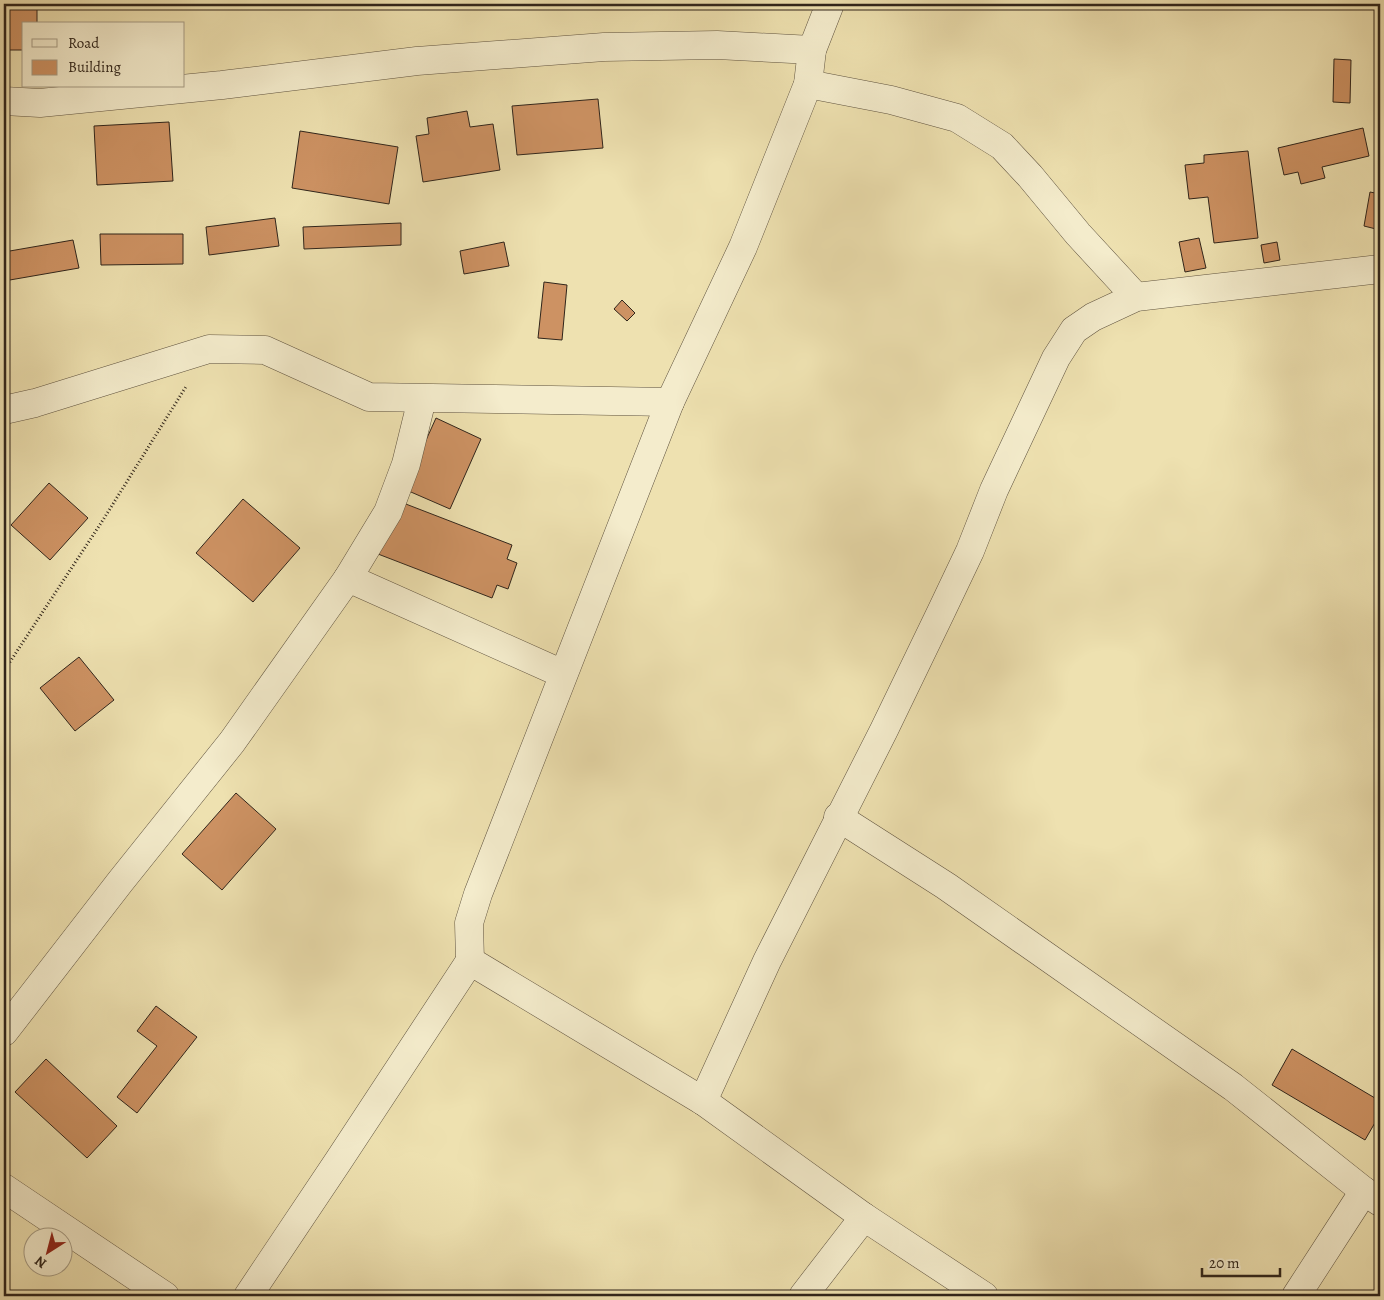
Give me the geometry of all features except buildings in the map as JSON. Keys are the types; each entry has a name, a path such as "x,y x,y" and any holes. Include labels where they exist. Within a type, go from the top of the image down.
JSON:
{"street":[{"path":"248,1296 470,961 470,923 478,894 670,402 743,247 808,84 812,50 830,4"},
{"path":"4,102 40,103 222,85 417,61 604,47 717,45 812,50"},
{"path":"808,84 891,100 957,118 1002,146 1030,176 1078,234 1136,297"},
{"path":"703,1101 767,961 838,817 884,730 966,559 994,490 1056,358 1074,330 1093,317 1136,297 1380,269"},
{"path":"4,410 35,403 209,349 265,350 369,397 670,402"},
{"path":"4,1032 120,882 232,742 348,578 388,512 406,464 422,399"},
{"path":"348,578 563,674"},
{"path":"838,817 946,886 1233,1087 1372,1196 1296,1296"},
{"path":"470,961 703,1101 864,1217 984,1296"},
{"path":"4,1188 165,1296"},
{"path":"803,1296 864,1217"}],"path":[{"path":"4,671 103,520 209,349"}]}
